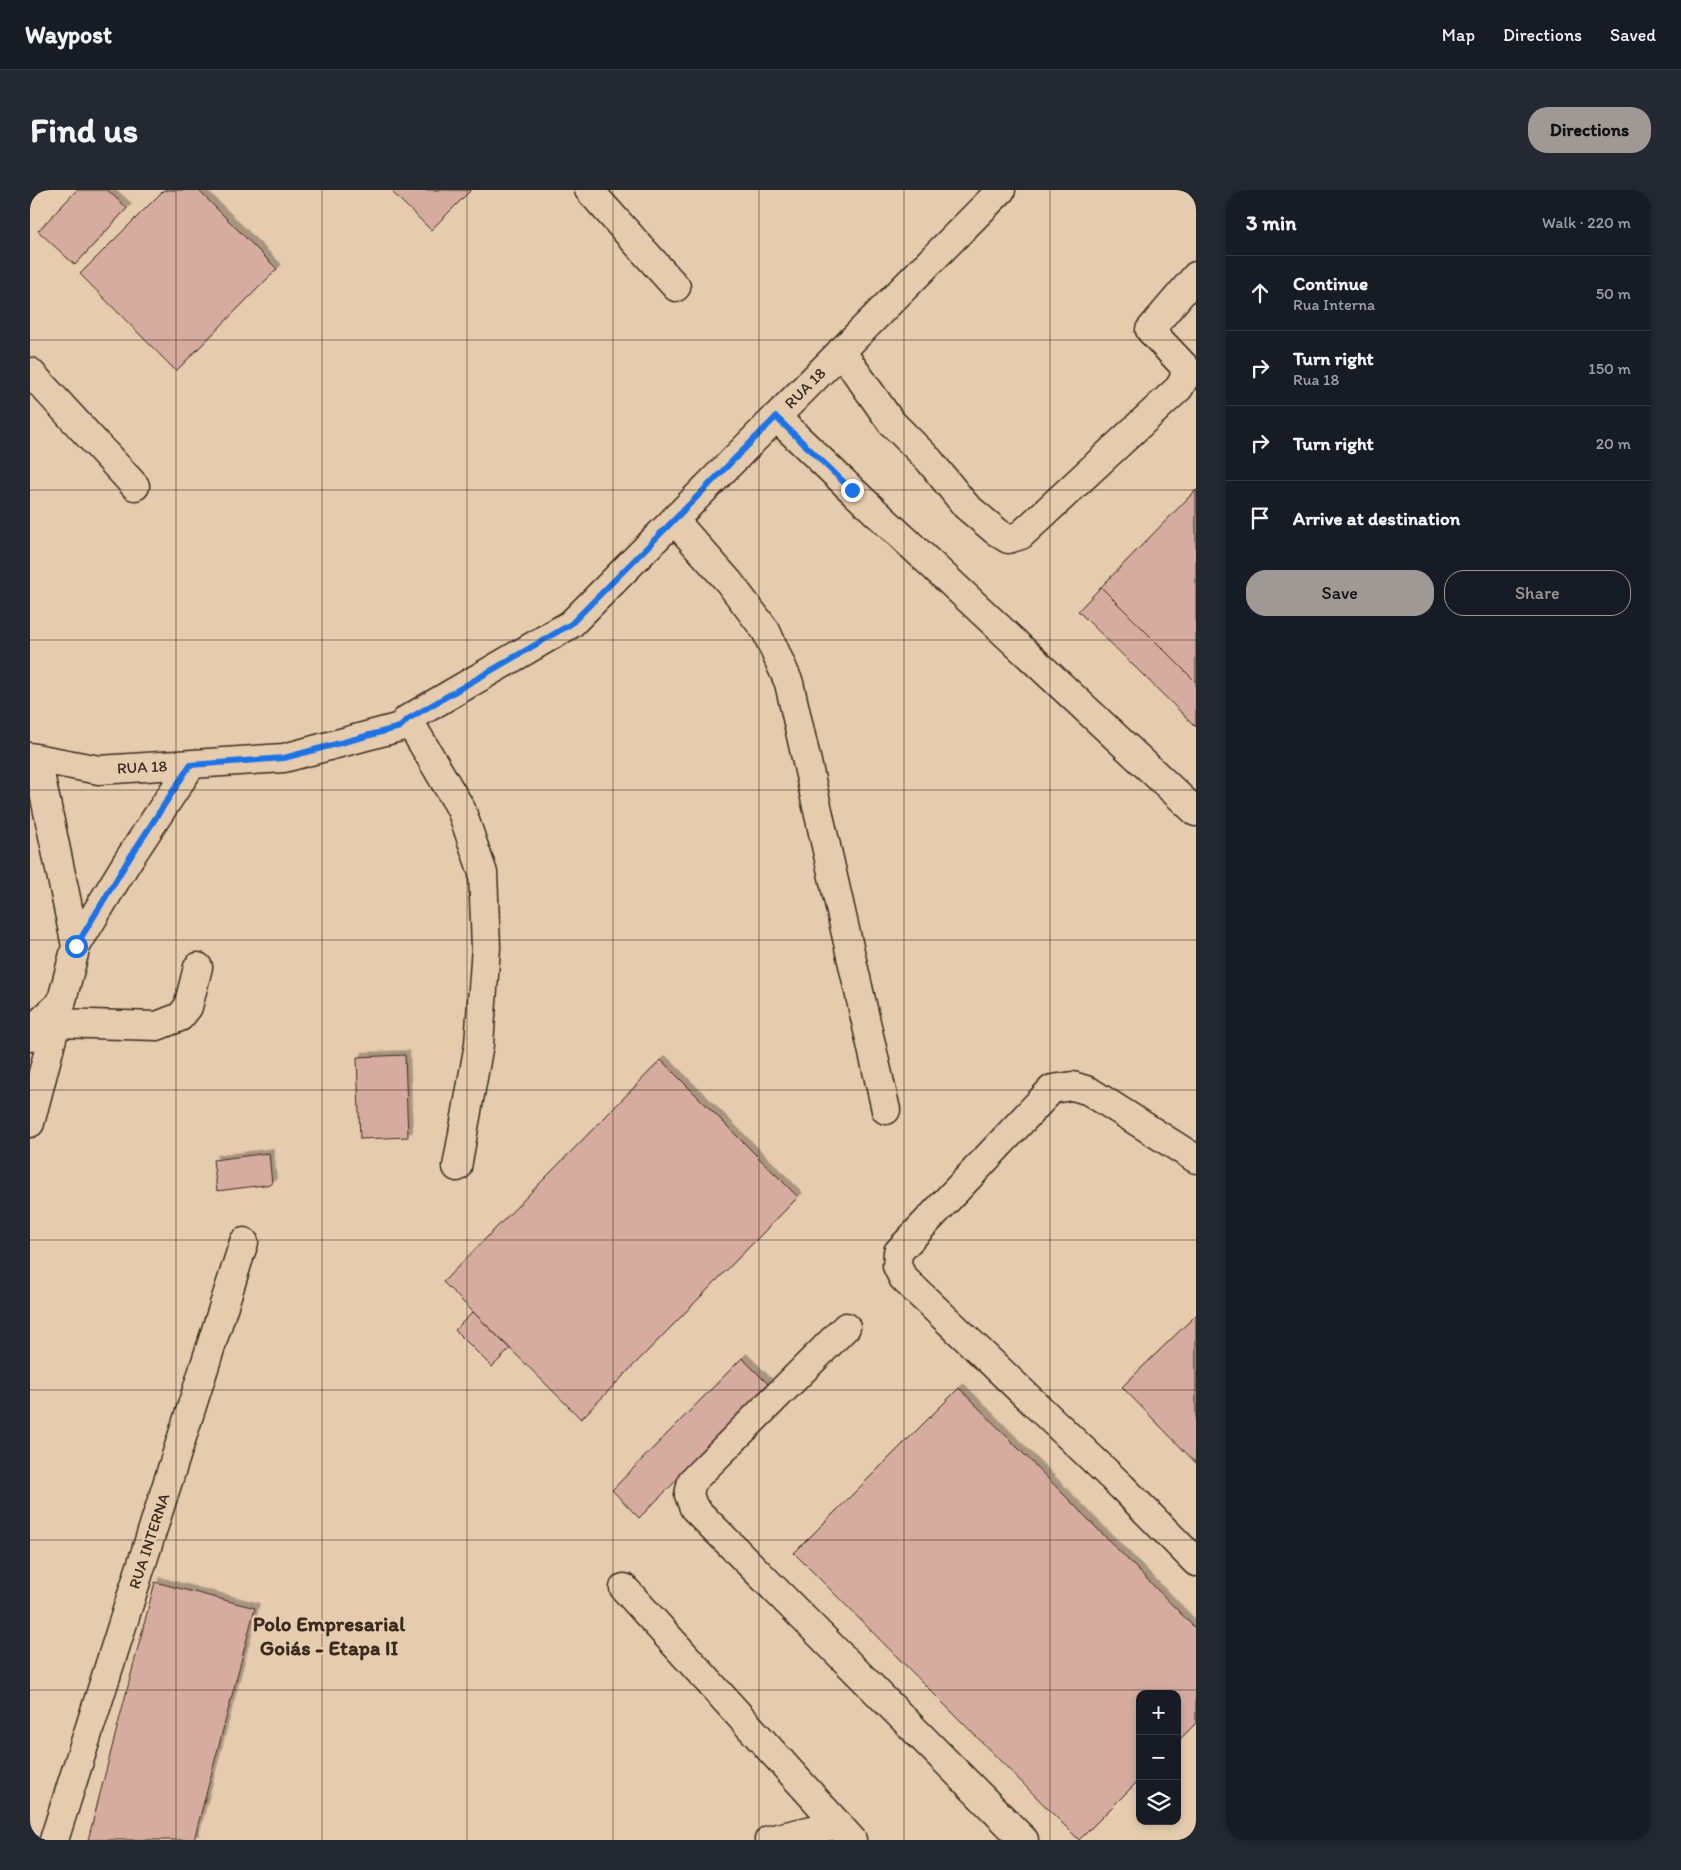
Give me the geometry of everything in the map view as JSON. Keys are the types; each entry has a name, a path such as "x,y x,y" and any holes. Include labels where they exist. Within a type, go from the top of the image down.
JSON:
{"street":[{"path":"589,190 676,287"},
{"name":"RUA 18","path":"33,758 99,770 284,758 400,727 408,719 571,624 1001,190"},
{"path":"841,351 891,422 929,460 966,506 1008,539 1021,535 1179,388 1184,379 1185,367 1150,330 1196,276"},
{"path":"30,372 135,486"},
{"path":"776,417 1196,812"},
{"path":"674,520 729,582 766,631 789,683 886,1110"},
{"path":"408,719 461,808 482,874 486,947 479,1044 457,1167"},
{"path":"33,758 76,946"},
{"path":"30,1124 76,946 127,862 190,765"},
{"path":"30,1037 35,1028 59,1013 157,1026 180,1017 188,1007 198,967"},
{"path":"1196,1159 1089,1091 1073,1086 1052,1089 898,1252 897,1266 903,1278 1122,1487 1196,1562"},
{"name":"RUA INTERNA","path":"54,1840 244,1242"},
{"path":"846,1327 692,1481 689,1495 694,1508 1024,1840"},
{"path":"624,1588 845,1832"},
{"path":"769,1840 845,1832"}],"building":[{"path":"77,190 107,190 127,208 75,265 38,231"},
{"path":"164,190 198,190 277,269 176,371 80,274"},
{"path":"396,190 471,190 431,230 393,193"},
{"path":"1196,490 1196,682 1101,587"},
{"path":"1101,587 1196,682 1196,727 1078,611"},
{"path":"405,1055 408,1137 360,1139 357,1057"},
{"path":"661,1060 798,1197 581,1419 443,1282"},
{"path":"269,1153 272,1184 217,1191 213,1160"},
{"path":"473,1312 510,1349 492,1367 455,1330"},
{"path":"1196,1315 1196,1463 1122,1387"},
{"path":"742,1358 770,1386 639,1518 612,1490"},
{"path":"959,1388 1196,1629 1196,1723 1181,1738 1181,1690 1136,1690 1136,1783 1079,1840 794,1553"},
{"path":"155,1582 255,1608 194,1840 88,1840"}],"district":[{"name":"Polo Empresarial Goiás - Etapa II","path":"329,1635"}],"route":[{"path":"76,946 127,862 190,765 284,758 400,727 408,719 571,624 776,417 852,490"}]}
